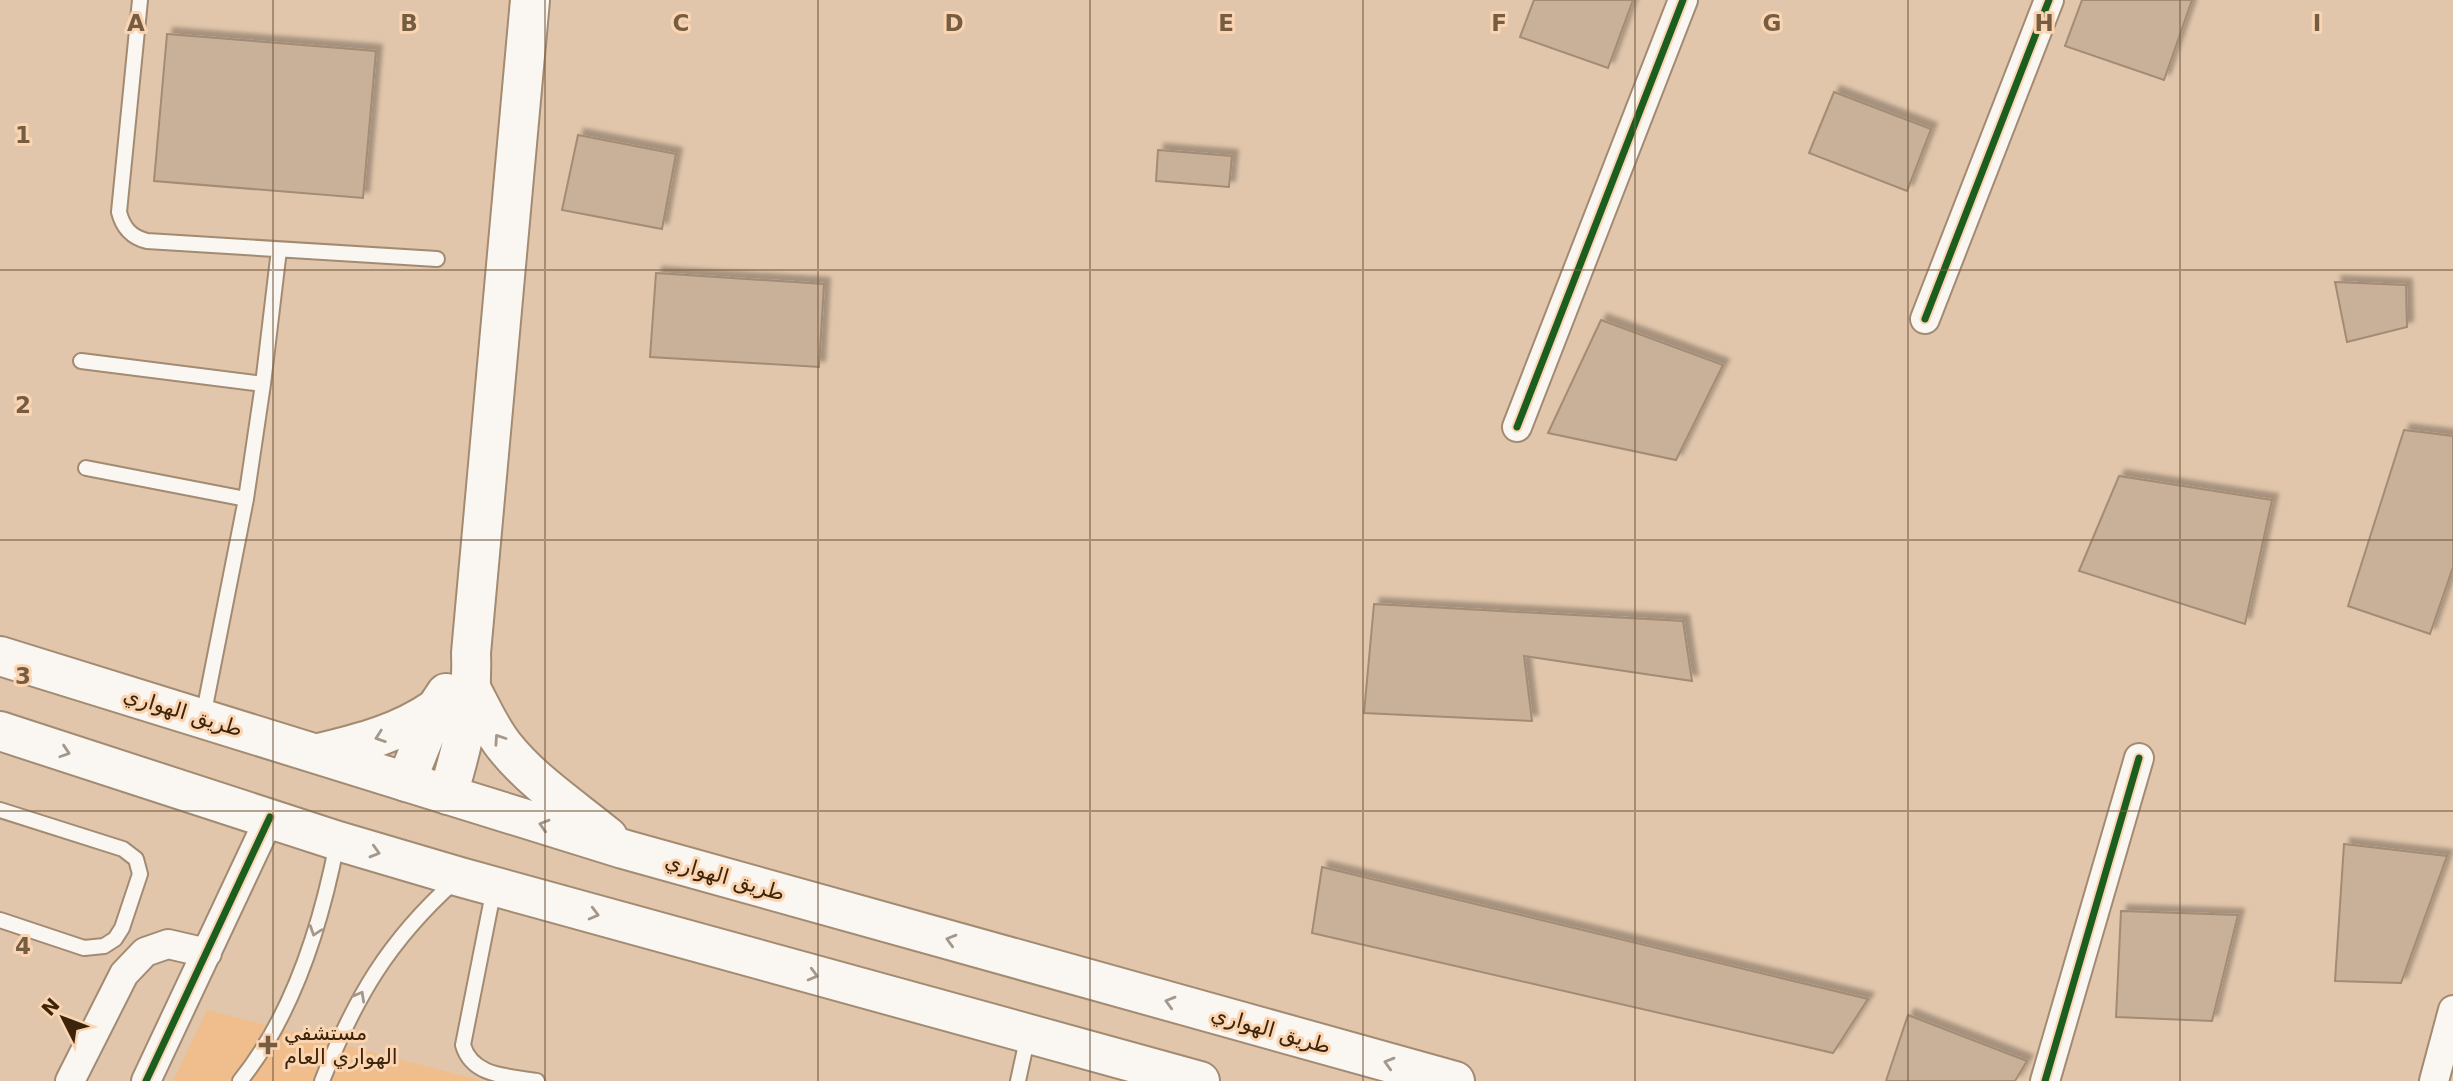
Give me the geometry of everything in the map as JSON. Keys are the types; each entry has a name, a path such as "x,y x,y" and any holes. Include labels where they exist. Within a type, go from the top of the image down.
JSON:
{"main road":[{"path":"448,795 468,719 472,690 471,653 530,0"},
{"path":"405,782 436,708 471,653"},
{"name":"طريق الهواري","path":"0,656 623,849 1455,1081"},
{"path":"472,690 503,746 623,849"},
{"path":"319,753 383,736 415,722 436,708"},
{"path":"0,731 338,841 477,882 1200,1081"}],"street":[{"path":"1517,427 1682,0"},
{"path":"1925,319 2049,0"},
{"path":"2045,1081 2139,758"},
{"path":"146,1081 270,817"},
{"path":"70,1081 124,974 145,952 168,944 207,953"},
{"path":"2434,1081 2453,1010"}],"lane":[{"path":"140,0 119,212 128,232 137,239 147,241 437,260"},
{"path":"203,718 246,499 279,250"},
{"path":"81,361 263,384"},
{"path":"86,468 246,499"},
{"path":"0,810 123,849 136,859 140,874 122,929 115,939 104,946 84,948 0,920"},
{"path":"240,1081 273,1030 302,969 320,917 338,841"},
{"path":"322,1081 339,1037 370,978 411,923 477,882"},
{"path":"477,882 463,1045 471,1063 480,1069 537,1081"},
{"path":"1018,1081 1028,1034"}],"shaded area":[{"name":"مستشفي الهواري العام","path":"207,1010 484,1081 173,1081"}],"building":[{"path":"1534,0 1633,0 1608,68 1520,37"},
{"path":"2082,0 2192,0 2164,80 2065,46"},
{"path":"167,34 376,51 363,198 154,181"},
{"path":"1834,92 1931,129 1907,191 1809,153"},
{"path":"578,135 676,154 662,229 562,210"},
{"path":"1158,150 1232,156 1229,187 1156,181"},
{"path":"656,273 824,284 819,367 650,357"},
{"path":"2335,282 2406,285 2407,327 2347,342"},
{"path":"1601,320 1723,365 1676,460 1548,433"},
{"path":"2404,430 2453,436 2453,567 2430,634 2348,606"},
{"path":"2119,476 2272,500 2245,624 2079,571"},
{"path":"1374,604 1683,621 1692,681 1524,656 1532,721 1364,713"},
{"path":"2344,844 2447,856 2401,983 2335,981"},
{"path":"1322,867 1868,999 1833,1053 1312,933"},
{"path":"2121,911 2238,915 2212,1021 2116,1017"},
{"path":"1908,1015 2027,1061 2015,1081 1886,1081"}],"cycle path":[{"path":"1517,427 1683,0"},
{"path":"1925,319 2049,0"},
{"path":"2045,1081 2139,758"},
{"path":"146,1081 270,817"}],"place":[{"name":"مستشفي الهواري العام","path":"268,1045"}]}
